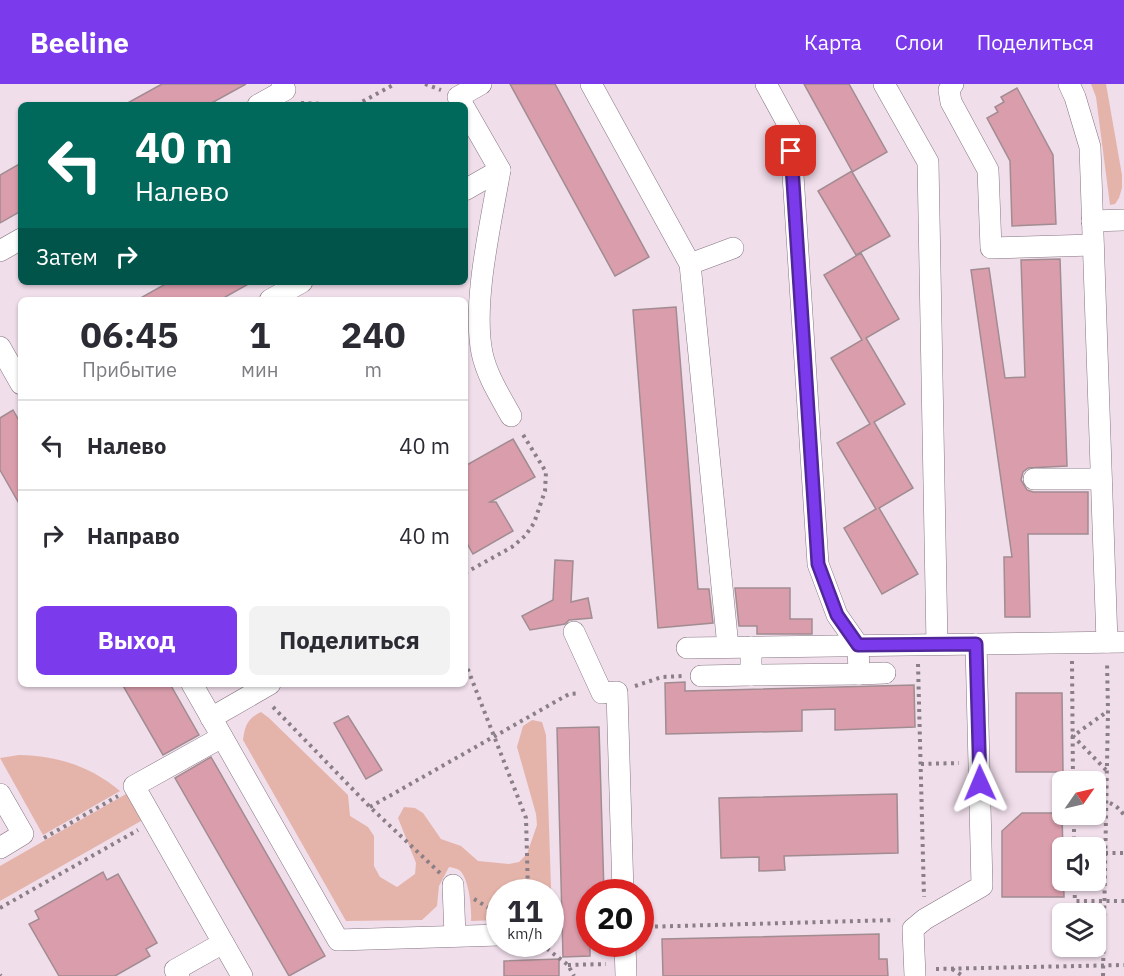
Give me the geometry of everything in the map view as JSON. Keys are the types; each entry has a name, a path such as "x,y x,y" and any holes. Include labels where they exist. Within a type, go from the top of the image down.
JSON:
{"lane":[{"path":"461,102 458,97 481,84"},
{"path":"591,84 690,264 728,647"},
{"path":"766,84 790,128 818,564 837,615 858,645 859,674"},
{"path":"884,84 927,162 927,644"},
{"path":"952,84 949,90 951,102 988,170 991,249 1093,245"},
{"path":"687,648 1115,642 1101,479 1090,147 1069,84"},
{"path":"262,102 283,87"},
{"path":"468,114 500,170 482,285 480,321 482,353 490,379 512,416"},
{"path":"468,188 500,170"},
{"path":"1092,221 1124,220"},
{"path":"0,251 18,241"},
{"path":"690,264 733,248"},
{"path":"275,297 297,285"},
{"path":"0,347 18,379"},
{"path":"1034,479 1101,479"},
{"path":"574,632 602,693 617,692 623,879"},
{"path":"914,973 913,929 925,919 982,886 976,644"},
{"path":"751,647 751,675"},
{"path":"701,676 885,673"},
{"path":"194,687 338,940 486,935"},
{"path":"211,718 264,688"},
{"path":"222,737 134,786 242,976"},
{"path":"0,794 23,834 0,848"},
{"path":"453,885 454,936"},
{"path":"179,976 175,970 223,943"}],"path":[{"path":"362,102 395,84"},
{"path":"283,87 300,102"},
{"path":"468,571 512,547 525,536 534,523 545,491 546,472 512,416"},
{"path":"1072,642 1073,771"},
{"path":"1106,770 1108,711 1115,642"},
{"path":"654,927 925,919 921,764 927,644"},
{"path":"468,670 526,818 528,879"},
{"path":"617,692 662,677 701,676"},
{"path":"264,688 370,807 453,885"},
{"path":"370,807 569,694"},
{"path":"1073,736 1108,711"},
{"path":"1073,736 1106,770"},
{"path":"921,764 979,762"},
{"path":"23,834 44,838 134,786"},
{"path":"1106,801 1118,807 1124,815"},
{"path":"0,908 154,821"},
{"path":"1106,853 1124,853"},
{"path":"1075,891 1075,901 1124,901"},
{"path":"1103,976 1104,891"},
{"path":"558,957 568,965 574,976"},
{"path":"568,965 625,961"},
{"path":"914,973 951,969 1124,965"},
{"path":"951,969 963,976"}],"shaded area":[{"path":"1091,84 1106,84 1122,175 1119,198 1115,204 1110,205 1096,97"},
{"path":"261,712 269,718 348,795 350,816 368,827 374,836 374,866 380,877 397,887 415,874 416,863 398,818 404,807 415,808 423,813 441,839 461,846 478,861 509,864 519,862 527,854 537,825 536,814 517,747 523,726 532,720 542,722 546,735 551,879 486,879 486,920 471,921 470,901 465,879 459,870 449,867 439,886 437,906 422,920 346,921 243,740 248,723"},
{"path":"19,755 60,760 73,764 97,775 120,791 43,835 0,758"},
{"path":"133,790 148,817 0,901 0,866"}],"building":[{"path":"162,84 246,84 213,102 129,102"},
{"path":"510,84 555,84 649,257 615,276"},
{"path":"804,84 849,84 887,152 852,172 890,236 856,255 818,191 852,171"},
{"path":"1017,88 1053,155 1056,224 1012,226 1010,161 987,118 998,112 995,107 1004,102 1001,97"},
{"path":"18,165 18,213 0,223 0,175"},
{"path":"861,253 899,319 866,338 905,404 874,422 913,488 879,508 918,574 882,594 844,528 876,509 837,443 870,424 831,358 862,340 824,275"},
{"path":"1060,259 1067,466 1028,468 1023,472 1021,480 1027,490 1033,492 1088,492 1088,534 1028,534 1030,617 1005,617 1004,557 1012,557 971,270 989,268 1005,378 1025,377 1021,260"},
{"path":"164,285 247,285 225,297 142,297"},
{"path":"676,307 698,589 709,589 713,623 658,628 633,310"},
{"path":"13,410 18,419 18,502 0,470 0,418"},
{"path":"513,439 535,477 490,502 496,502 513,531 473,554 468,545 468,464"},
{"path":"555,560 573,561 571,602 588,598 592,618 569,620 565,624 530,630 522,616 553,600"},
{"path":"735,588 790,588 790,619 812,619 812,634 757,634 757,626 739,626"},
{"path":"685,682 685,691 914,685 915,727 835,730 835,709 802,710 802,731 666,734 665,683"},
{"path":"124,687 172,687 199,735 163,755"},
{"path":"1016,693 1062,693 1063,771 1016,772"},
{"path":"348,716 382,770 366,779 334,723"},
{"path":"599,727 604,879 576,879 576,957 564,957 564,879 561,879 557,728"},
{"path":"211,757 325,956 289,976 175,778"},
{"path":"897,794 898,853 784,856 785,870 759,871 759,857 721,858 719,798"},
{"path":"1022,813 1052,813 1052,825 1062,825 1063,837 1052,837 1052,891 1064,891 1064,897 1002,897 1002,831"},
{"path":"103,872 107,880 118,874 157,943 146,949 150,956 115,976 59,976 29,924 39,919 35,911"},
{"path":"879,934 879,959 887,959 888,976 663,976 662,939"},
{"path":"559,959 559,976 504,976 504,961"}],"route":[{"path":"791,151 818,564 837,615 858,645 976,644 980,783"}]}
